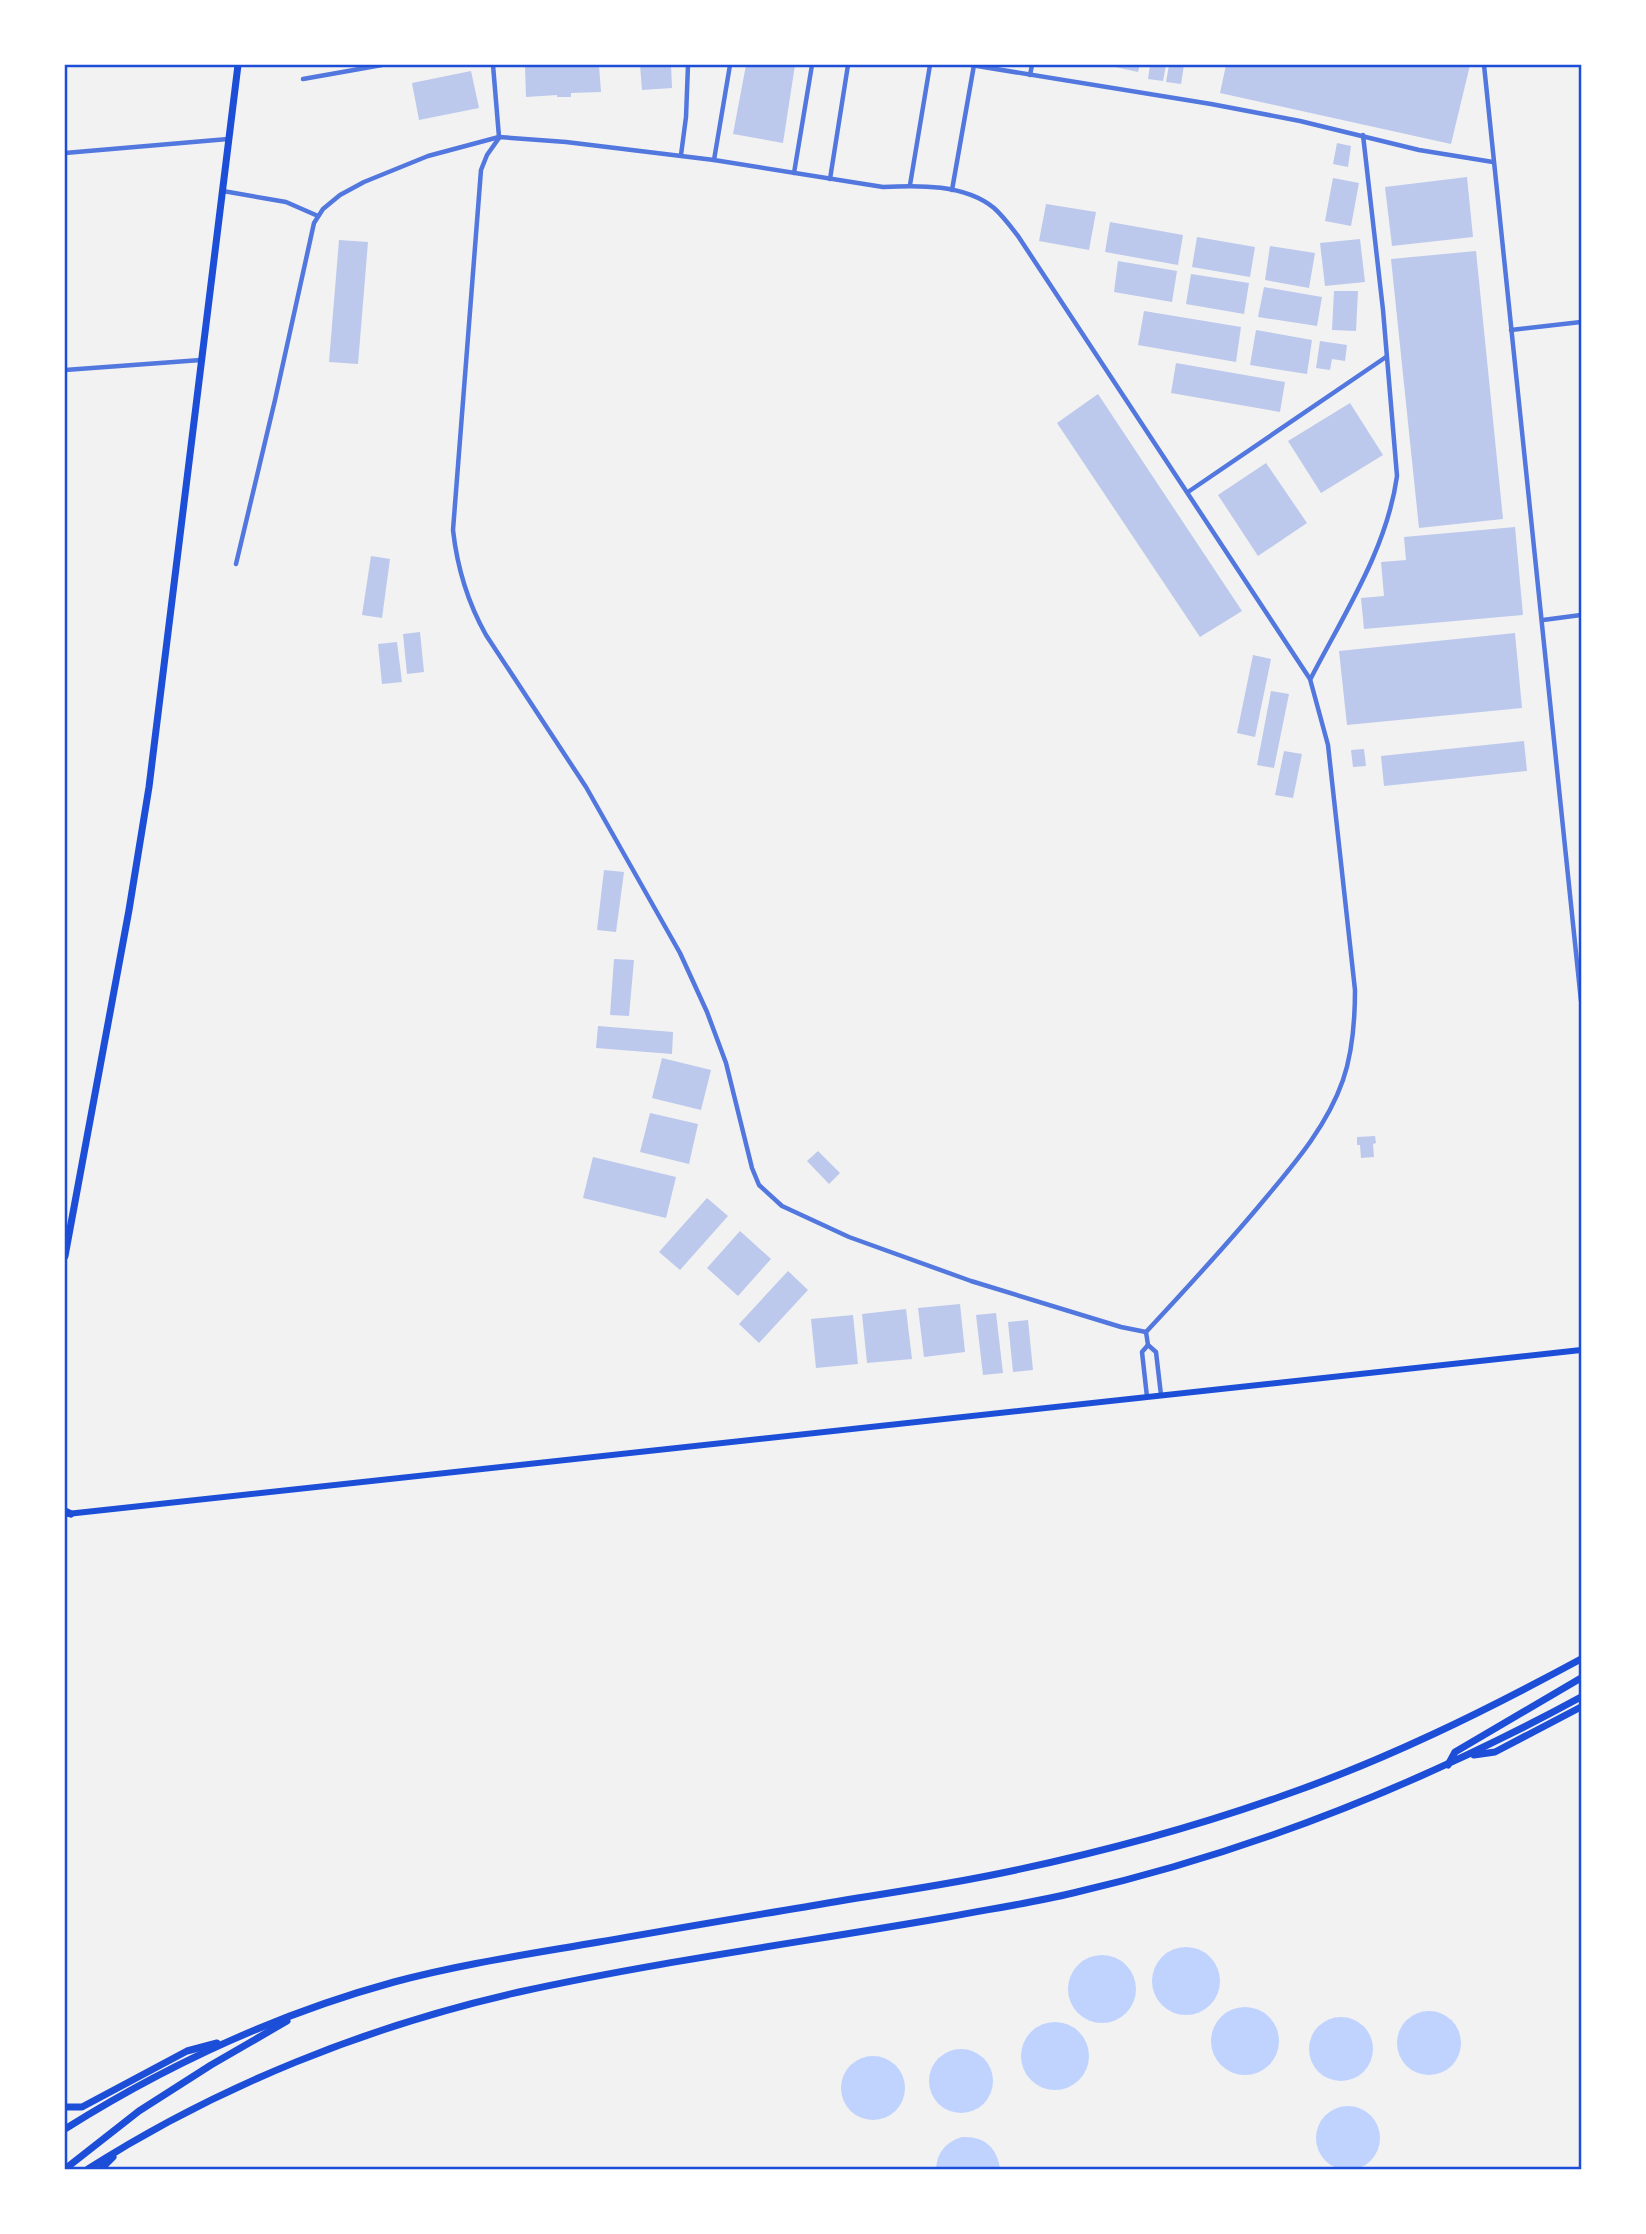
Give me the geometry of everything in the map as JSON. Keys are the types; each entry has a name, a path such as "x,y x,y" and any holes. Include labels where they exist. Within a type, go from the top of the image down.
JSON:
{"main road":[{"path":"65,1256 141,841 238,65"},
{"path":"67,1513 1581,1350"},
{"path":"65,2129 135,2088 234,2039 299,2013 392,1983 515,1956 984,1877 1178,1830 1282,1796 1380,1758 1481,1711 1581,1659"},
{"path":"1448,1765 1455,1752 1581,1678"},
{"path":"88,2169 176,2118 257,2080 353,2041 441,2013 580,1979 912,1923 1094,1888 1255,1841 1340,1811 1448,1765 1581,1697"},
{"path":"1467,1756 1495,1752 1581,1707"},
{"path":"65,2169 156,2100 299,2013"},
{"path":"65,2107 82,2107 187,2051 234,2039"},
{"path":"101,2169 121,2148"}],"street":[{"path":"303,79 355,67 382,65"},
{"path":"493,65 499,137 481,170 455,490 453,530 456,555 473,608 486,635 586,787 680,953 707,1012 726,1063 752,1168 759,1185 782,1206 898,1256 1097,1320 1146,1332"},
{"path":"681,155 688,65"},
{"path":"714,160 730,65"},
{"path":"794,173 812,65"},
{"path":"830,179 848,65"},
{"path":"910,185 930,65"},
{"path":"952,190 972,65 1211,104 1300,121 1419,150 1493,162"},
{"path":"1030,75 1032,65"},
{"path":"1484,65 1581,1001"},
{"path":"1310,679 1362,582 1394,500 1397,476 1383,310 1363,135"},
{"path":"236,564 314,223 340,195 393,170 428,156 499,137 681,155 883,187 910,185 952,190 977,198 993,208 1018,236 1310,679 1328,745 1352,960 1355,1017 1343,1080 1332,1106 1300,1158 1182,1295 1146,1332"},
{"path":"65,153 229,139"},
{"path":"223,191 286,202 318,216"},
{"path":"1511,330 1581,322"},
{"path":"1188,492 1387,356"},
{"path":"65,370 202,360"},
{"path":"1543,620 1581,615"},
{"path":"1146,1332 1148,1345 1156,1352 1161,1395"},
{"path":"1147,1397 1142,1353 1148,1345"}],"water":[{"path":"1186,1947 1199,1950 1210,1957 1217,1968 1220,1981 1217,1994 1210,2005 1199,2012 1186,2015 1173,2012 1162,2005 1155,1994 1152,1981 1155,1968 1162,1957 1173,1950"},
{"path":"1102,1955 1115,1958 1126,1965 1133,1976 1136,1989 1133,2002 1126,2013 1115,2020 1102,2023 1089,2020 1078,2013 1071,2002 1068,1989 1071,1976 1078,1965 1089,1958"},
{"path":"1245,2007 1258,2010 1269,2017 1276,2028 1279,2041 1276,2054 1269,2065 1258,2072 1245,2075 1232,2072 1221,2065 1214,2054 1211,2041 1214,2028 1221,2017 1232,2010"},
{"path":"1423,2011 1435,2011 1452,2020 1459,2031 1459,2055 1452,2066 1435,2075 1423,2075 1411,2070 1402,2061 1397,2049 1397,2037 1402,2025 1411,2016"},
{"path":"1335,2017 1347,2017 1364,2026 1371,2037 1371,2061 1364,2072 1347,2081 1335,2081 1323,2076 1314,2067 1309,2055 1309,2043 1314,2031 1323,2022"},
{"path":"1055,2022 1068,2025 1079,2032 1086,2043 1089,2056 1086,2069 1079,2080 1068,2087 1055,2090 1042,2087 1031,2080 1024,2069 1021,2056 1024,2043 1031,2032 1042,2025"},
{"path":"955,2049 967,2049 984,2058 991,2069 991,2093 984,2104 967,2113 955,2113 943,2108 934,2099 929,2087 929,2075 934,2063 943,2054"},
{"path":"867,2056 879,2056 896,2065 903,2076 903,2100 896,2111 879,2120 867,2120 855,2115 846,2106 841,2094 841,2082 846,2070 855,2061"},
{"path":"1342,2106 1354,2106 1371,2115 1378,2126 1378,2150 1371,2161 1354,2170 1342,2170 1330,2165 1321,2156 1316,2144 1316,2132 1321,2120 1330,2111"},
{"path":"962,2137 977,2138 988,2144 996,2155 1000,2169 936,2169 943,2148"}],"building":[{"path":"599,65 601,92 571,93 571,97 526,97 525,66"},
{"path":"640,65 671,65 672,88 642,90"},
{"path":"746,65 795,65 783,143 733,134"},
{"path":"1106,65 1140,65 1138,72"},
{"path":"1150,65 1166,65 1163,81 1148,79"},
{"path":"1169,65 1184,65 1181,84 1166,82"},
{"path":"1226,65 1470,65 1451,144 1220,93"},
{"path":"471,71 479,108 419,120 412,83"},
{"path":"1337,143 1351,146 1348,167 1333,164"},
{"path":"1467,177 1473,237 1392,246 1385,187"},
{"path":"1333,178 1359,183 1351,226 1325,221"},
{"path":"1046,204 1096,212 1089,250 1039,241"},
{"path":"1110,222 1183,235 1178,265 1105,252"},
{"path":"1197,237 1255,247 1250,277 1192,267"},
{"path":"1360,239 1365,282 1325,286 1320,243"},
{"path":"339,240 368,242 358,364 329,362"},
{"path":"1270,246 1315,253 1309,288 1265,280"},
{"path":"1476,251 1503,519 1419,528 1391,259"},
{"path":"1118,261 1177,271 1172,302 1114,292"},
{"path":"1191,274 1249,283 1244,314 1186,304"},
{"path":"1264,287 1322,297 1317,326 1258,317"},
{"path":"1334,291 1358,291 1356,331 1332,330"},
{"path":"1144,311 1241,327 1236,362 1138,345"},
{"path":"1256,330 1312,340 1307,374 1250,365"},
{"path":"1320,341 1347,345 1345,361 1332,359 1330,370 1316,368"},
{"path":"1176,363 1285,382 1280,412 1171,393"},
{"path":"1098,394 1242,611 1200,637 1057,423"},
{"path":"1350,403 1383,455 1321,493 1288,441"},
{"path":"1266,463 1307,523 1258,556 1218,495"},
{"path":"1515,527 1523,615 1364,629 1361,598 1384,596 1381,562 1406,560 1404,537"},
{"path":"371,556 390,559 382,618 362,615"},
{"path":"420,632 424,672 407,674 403,634"},
{"path":"1515,633 1522,708 1347,725 1339,651"},
{"path":"397,642 402,682 382,684 378,644"},
{"path":"1253,655 1271,659 1255,737 1237,733"},
{"path":"1271,691 1289,694 1274,768 1257,765"},
{"path":"1524,741 1527,771 1384,786 1381,756"},
{"path":"1364,749 1366,766 1353,767 1351,750"},
{"path":"1284,751 1302,754 1293,798 1275,795"},
{"path":"604,870 624,872 616,932 597,930"},
{"path":"614,959 634,960 629,1016 610,1015"},
{"path":"598,1026 673,1032 672,1054 596,1048"},
{"path":"662,1058 711,1070 701,1110 652,1098"},
{"path":"650,1113 698,1124 689,1164 640,1152"},
{"path":"1375,1136 1374,1157 1361,1158 1357,1137"},
{"path":"818,1151 840,1173 829,1184 807,1161"},
{"path":"593,1157 676,1177 666,1218 583,1198"},
{"path":"707,1198 728,1216 680,1270 659,1252"},
{"path":"740,1231 771,1259 738,1296 707,1268"},
{"path":"788,1271 808,1290 759,1343 739,1324"},
{"path":"960,1304 965,1352 924,1357 918,1308"},
{"path":"906,1309 912,1359 867,1363 862,1314"},
{"path":"996,1313 1003,1373 983,1375 976,1315"},
{"path":"853,1315 858,1364 816,1368 811,1319"},
{"path":"1028,1320 1033,1370 1013,1372 1008,1322"}]}
